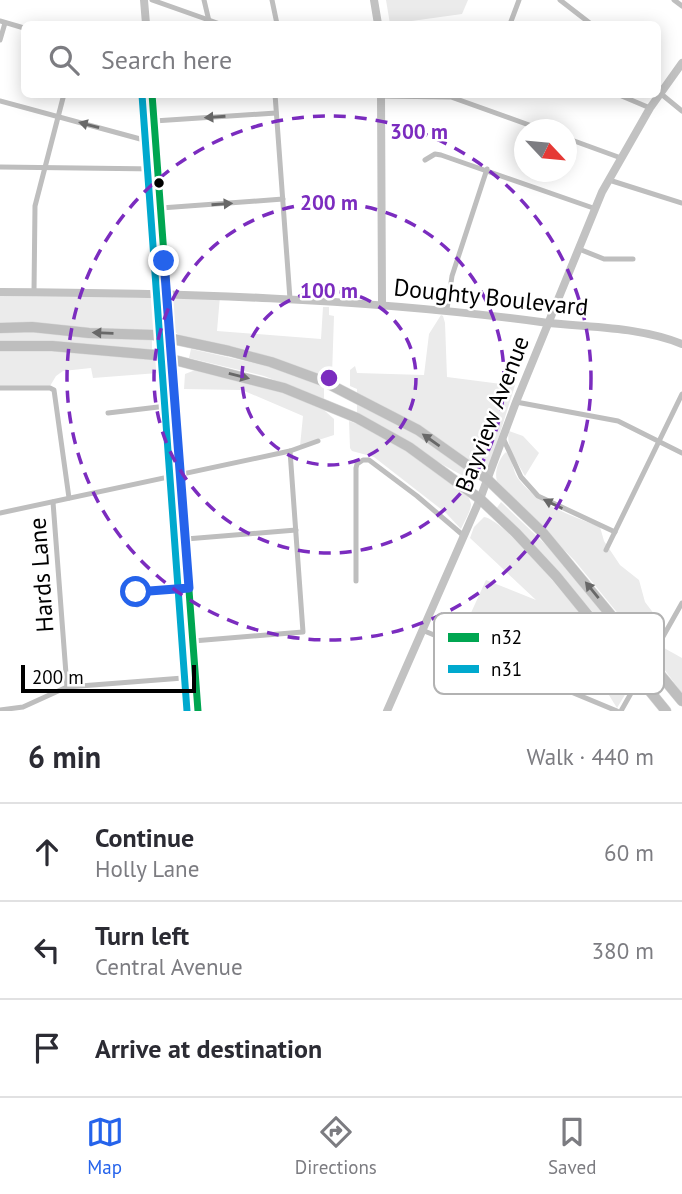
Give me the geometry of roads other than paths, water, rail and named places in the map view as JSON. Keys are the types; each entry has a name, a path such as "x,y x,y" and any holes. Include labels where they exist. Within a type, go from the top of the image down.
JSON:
{"highway":[{"path":"0,328 32,327 171,338 271,362 323,381 418,430 487,479 550,541 610,613"},
{"path":"0,346 52,346 155,355 284,388 357,418 409,447 480,499 549,567 586,613"},
{"path":"664,679 682,701"},
{"path":"652,694 666,711"}],"street":[{"path":"144,0 146,21"},
{"path":"152,0 209,21"},
{"path":"204,0 209,21"},
{"path":"272,0 276,21"},
{"path":"374,0 378,21"},
{"path":"511,21 519,0"},
{"path":"560,0 587,21"},
{"path":"674,0 682,6"},
{"path":"0,40 2,22 21,27"},
{"name":"Bayview Avenue","path":"661,92 682,63"},
{"path":"661,94 682,111"},
{"path":"34,292 35,205 63,98"},
{"path":"152,98 198,711"},
{"path":"275,98 290,299"},
{"path":"381,98 382,304"},
{"path":"451,98 514,120"},
{"path":"626,98 650,108"},
{"name":"Bayview Avenue","path":"387,711 480,499 516,401 596,209 621,158 657,98"},
{"path":"0,101 155,143"},
{"path":"154,121 276,113"},
{"path":"577,142 621,158"},
{"path":"425,160 440,154 596,209"},
{"path":"0,167 158,169"},
{"path":"447,309 452,276 487,169"},
{"path":"609,180 682,203"},
{"path":"161,208 283,199"},
{"path":"579,249 604,259 633,259"},
{"name":"Doughty Boulevard","path":"0,292 167,294 382,304 648,333 682,344"},
{"path":"0,387 54,390 69,498"},
{"path":"606,550 682,394"},
{"path":"516,401 618,421 682,453"},
{"path":"108,413 175,405"},
{"path":"503,438 521,477 538,496 615,532"},
{"path":"0,513 289,451 318,441"},
{"path":"193,641 303,632 289,451"},
{"path":"356,581 356,468 360,461 369,460 420,498 464,536"},
{"name":"Hards Lane","path":"53,502 67,687"},
{"path":"186,539 296,530"},
{"path":"137,605 136,592 189,588"},
{"path":"664,636 682,603"},
{"path":"422,630 434,635"},
{"path":"0,710 23,707 67,687 195,677"},
{"path":"577,694 619,711 631,694"}]}
